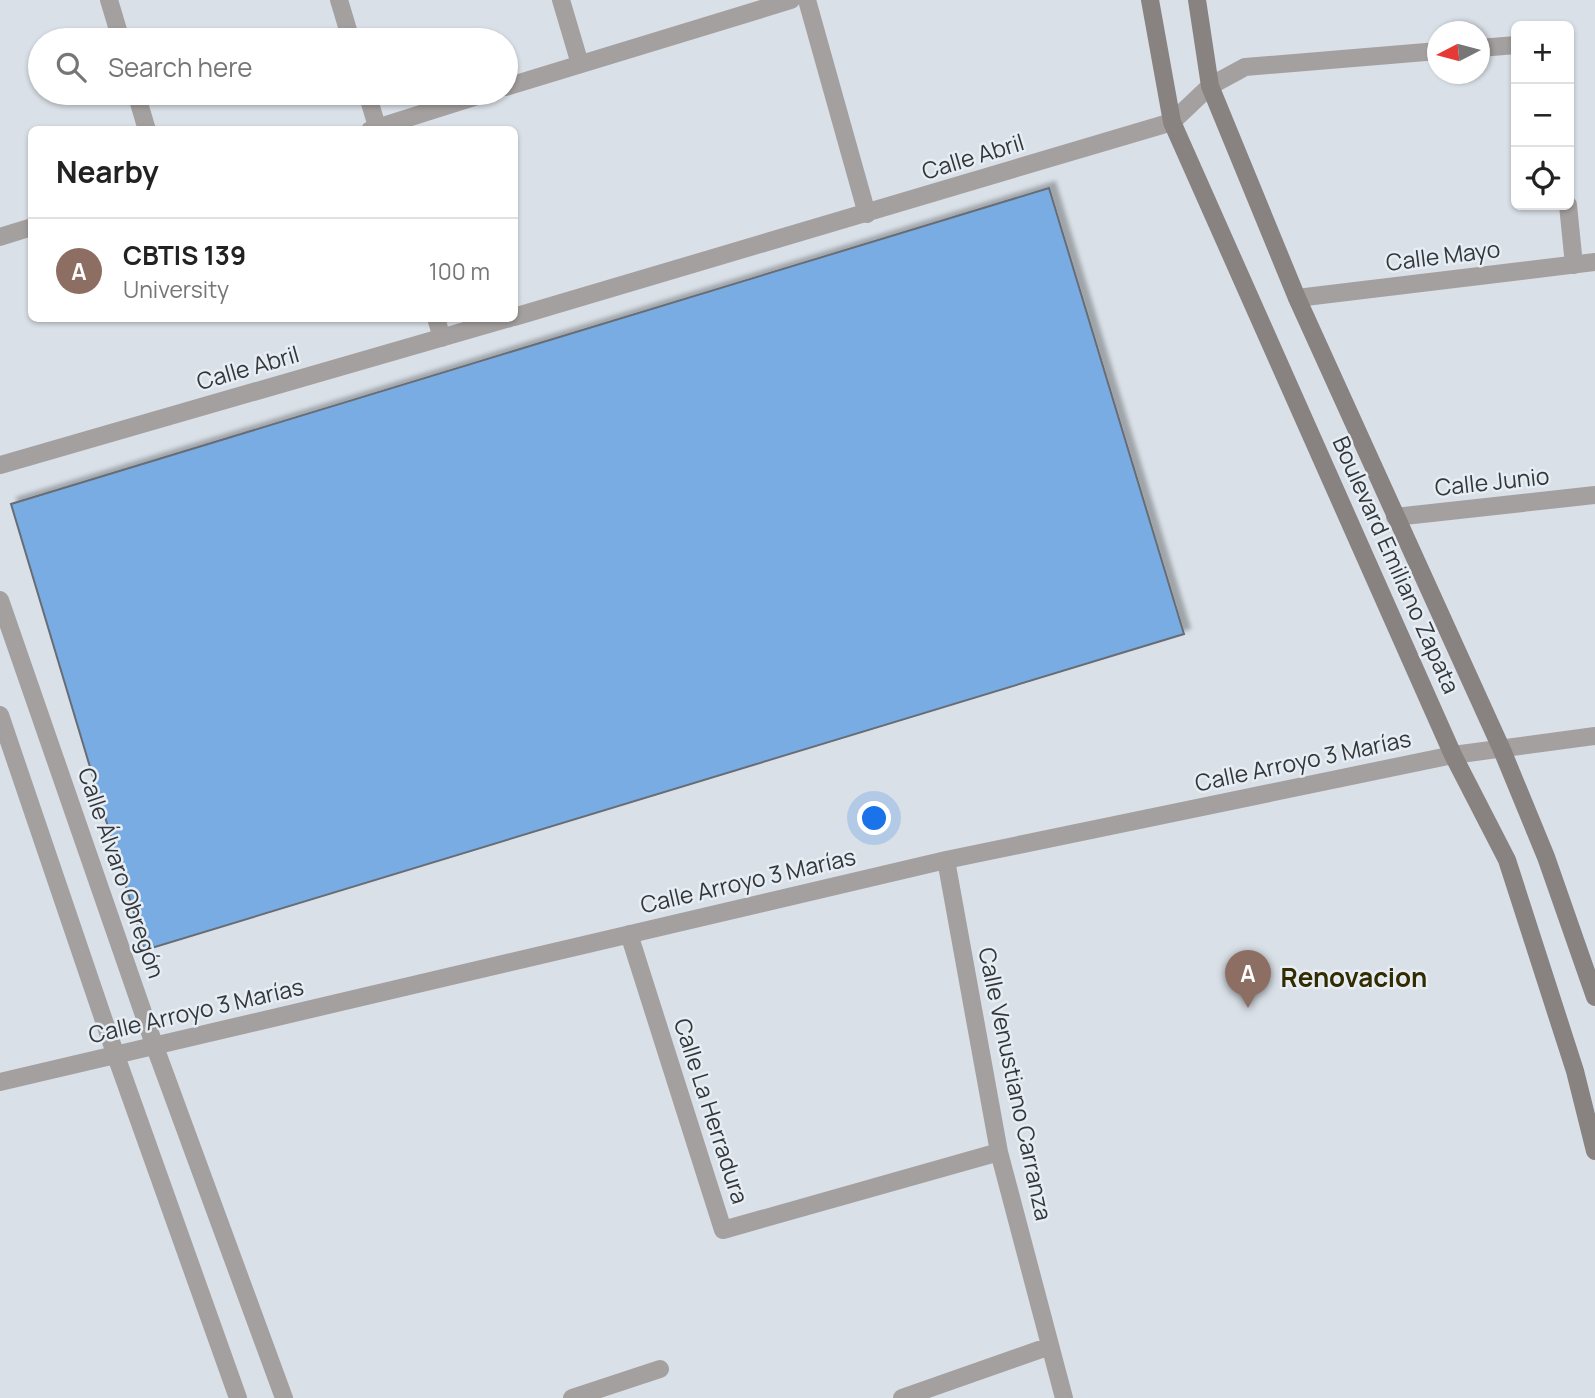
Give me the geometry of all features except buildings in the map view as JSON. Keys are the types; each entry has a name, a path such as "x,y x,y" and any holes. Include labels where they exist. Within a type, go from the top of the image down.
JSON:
{"street":[{"path":"109,0 117,28"},
{"path":"339,0 347,28"},
{"path":"561,0 580,64"},
{"path":"518,83 791,0"},
{"path":"807,0 867,214"},
{"name":"Boulevard Emiliano Zapata","path":"1150,0 1172,122 1453,755 1507,860 1575,1071 1595,1152"},
{"name":"Boulevard Emiliano Zapata","path":"1197,0 1210,86 1297,298 1502,750 1546,857 1595,997"},
{"path":"1490,47 1511,45"},
{"name":"Calle Abril","path":"518,316 1172,122 1210,86 1245,67 1427,52"},
{"path":"140,105 146,126"},
{"path":"370,105 374,126"},
{"path":"384,126 450,105"},
{"path":"1568,210 1574,265"},
{"path":"0,237 28,228"},
{"name":"Calle Mayo","path":"1297,298 1595,262"},
{"path":"437,322 442,338"},
{"name":"Calle Abril","path":"0,465 498,322"},
{"name":"Calle Junio","path":"1395,517 1595,495"},
{"name":"Calle Álvaro Obregón","path":"0,600 155,1047 284,1398"},
{"path":"0,715 116,1056 238,1398"},
{"name":"Calle Arroyo 3 Marías","path":"0,1082 946,860 1453,755 1595,736"},
{"name":"Calle Venustiano Carranza","path":"946,860 999,1152 1064,1398"},
{"name":"Calle La Herradura","path":"629,934 723,1230 999,1152"},
{"path":"902,1398 1050,1346"},
{"path":"572,1398 660,1369"}],"place":[{"name":"CBTIS 139","path":"1248,1008"}],"district":[{"name":"Renovacion","path":"1354,978"}]}
